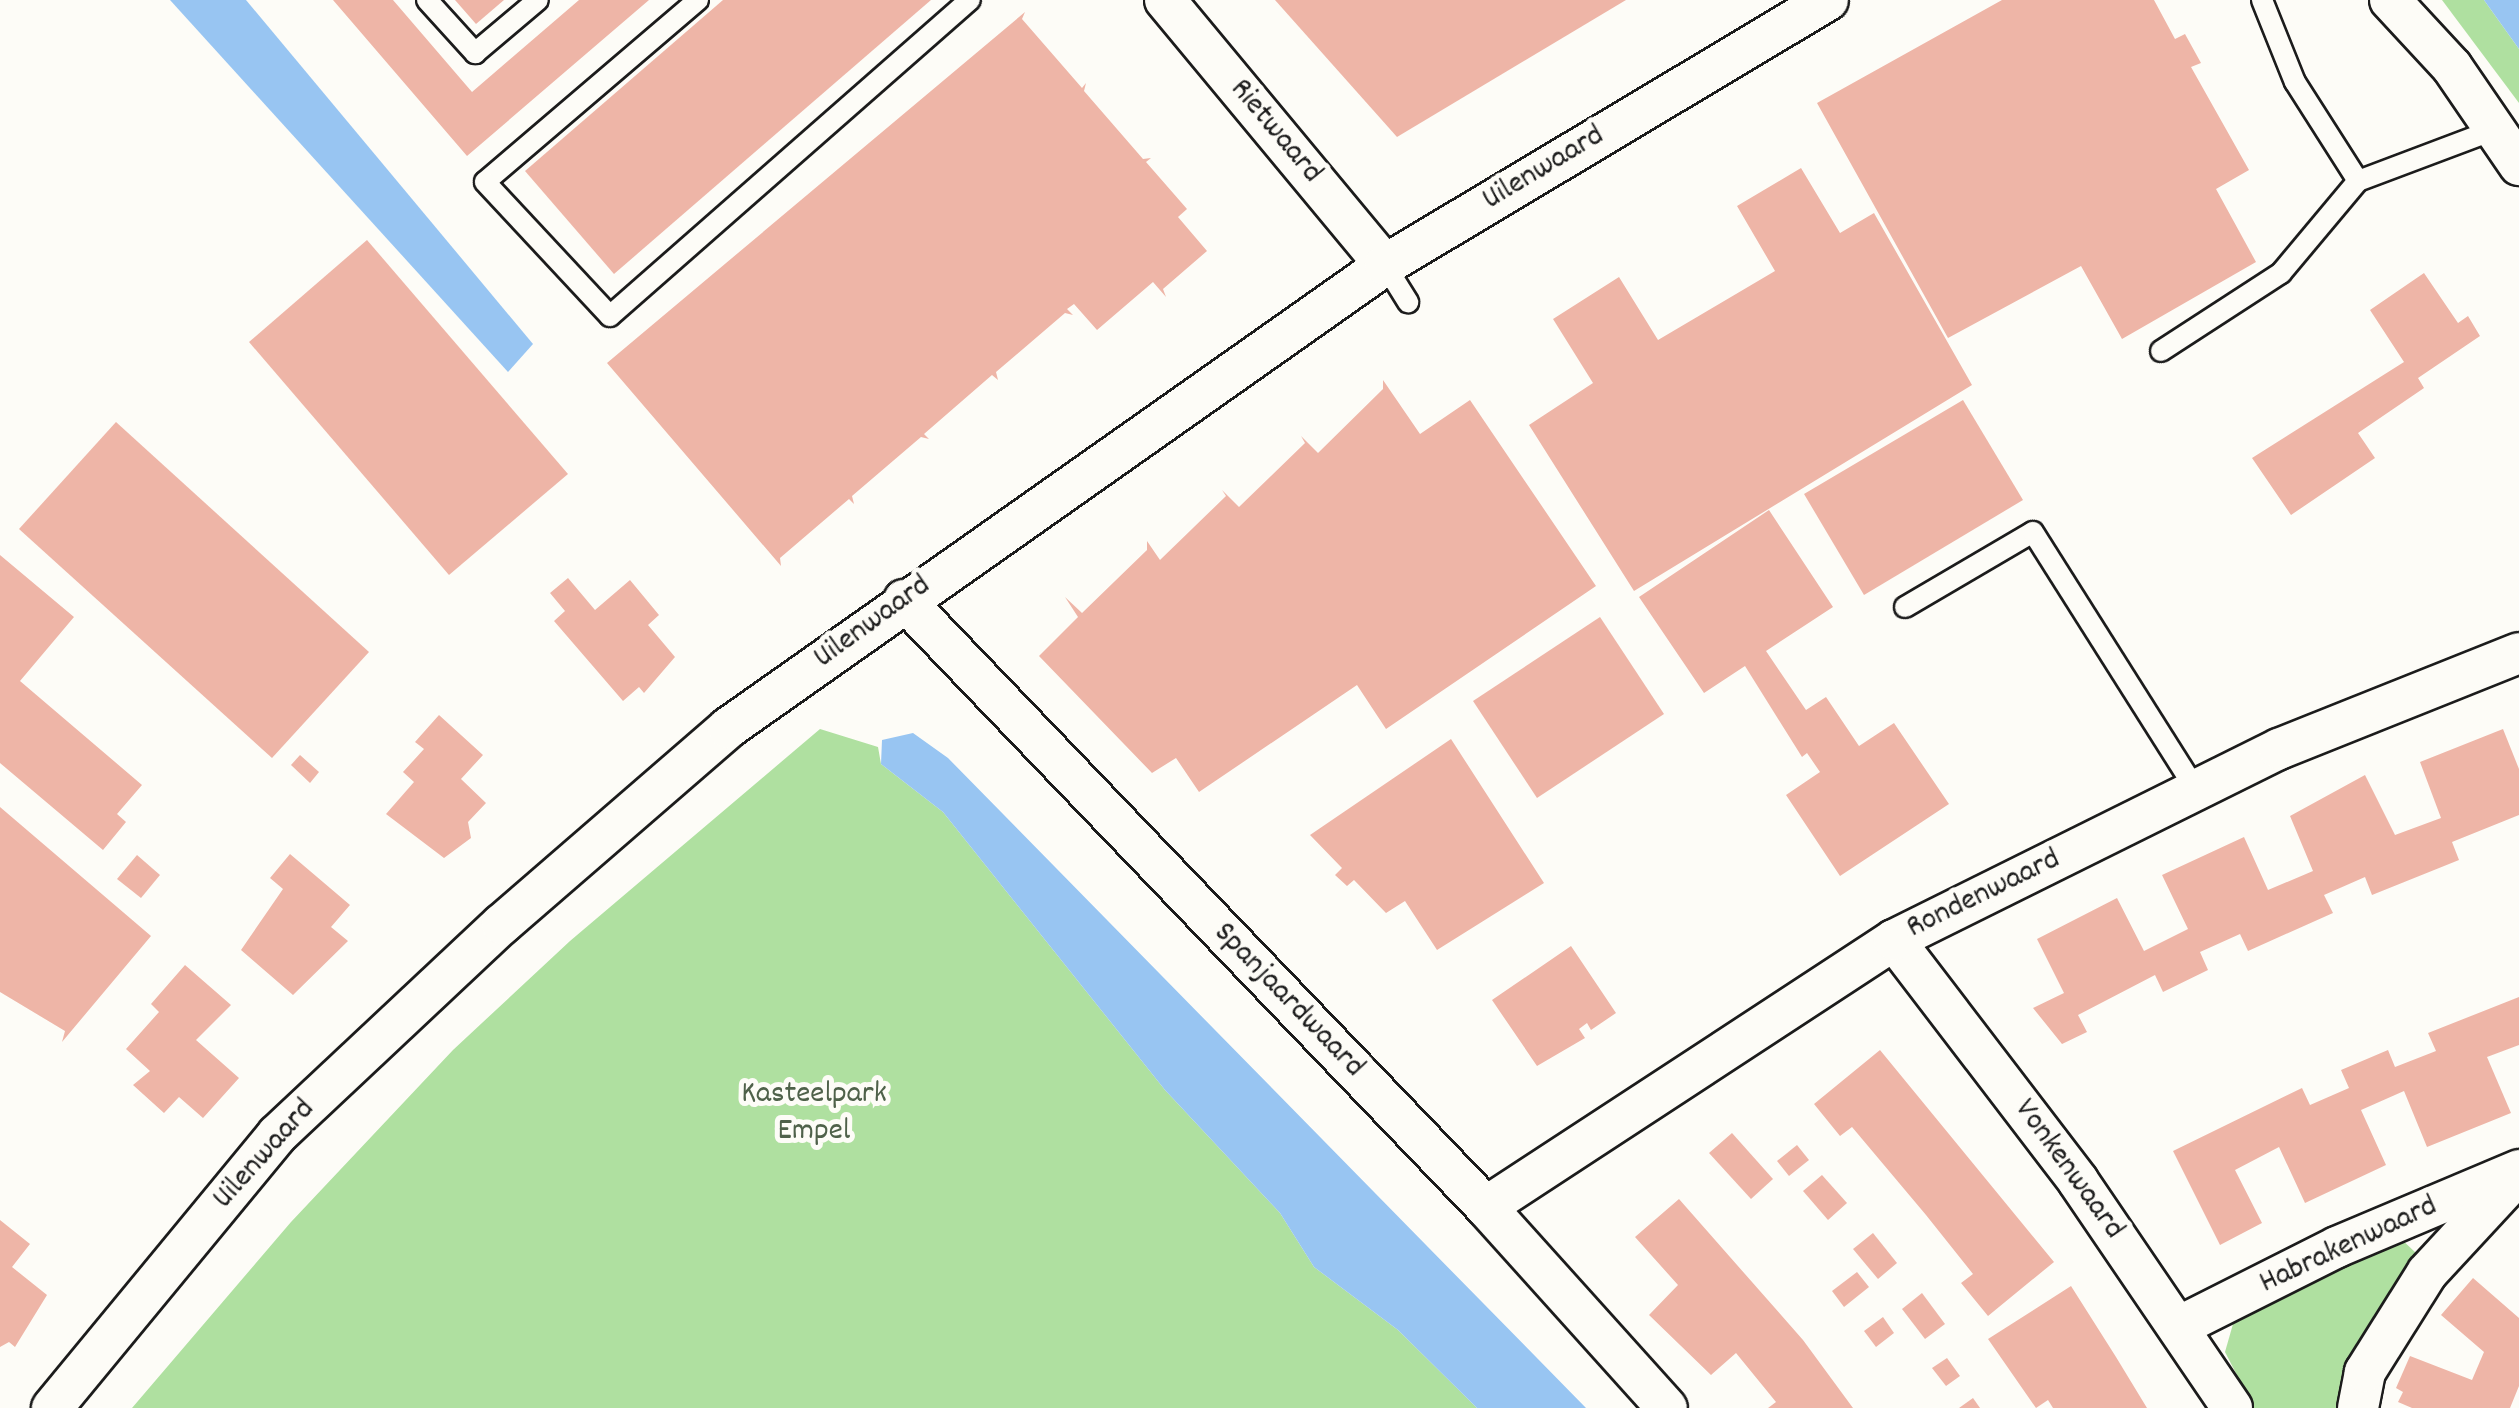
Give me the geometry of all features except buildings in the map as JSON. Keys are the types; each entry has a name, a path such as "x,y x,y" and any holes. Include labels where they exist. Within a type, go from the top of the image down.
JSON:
{"street":[{"name":"Rietwaard","path":"1166,0 1386,265"},
{"name":"Uilenwaard","path":"52,1408 277,1135 502,924 728,728 904,600 1386,265 1828,0"},
{"path":"2390,0 2452,67 2519,165"},
{"name":"Spanjaardwaard","path":"904,600 1486,1207 1667,1408"},
{"name":"Rondenwaard","path":"1486,1207 1894,940 2278,750 2519,652"},
{"name":"Vonkenwaard","path":"1894,940 2180,1326 2232,1408"},
{"name":"Habrakenwaard","path":"2180,1326 2337,1248 2519,1172"},
{"name":"Habrakenwaard","path":"2358,1408 2366,1372 2426,1273 2519,1172"}],"lane":[{"path":"427,0 475,53 538,0"},
{"path":"698,0 485,182 610,316 970,0"},
{"path":"2262,0 2295,82 2358,181"},
{"path":"2161,351 2282,274 2358,181 2494,130"},
{"path":"1386,265 1408,302"},
{"path":"1905,607 2032,532 2196,790"}],"green space":[{"path":"2442,0 2484,0 2519,49 2519,103"},
{"name":"Kasteelpark Empel","path":"820,729 878,747 881,764 943,812 1165,1090 1280,1213 1314,1267 1398,1330 1477,1408 132,1408 291,1222 453,1050 570,941"},
{"path":"2399,1237 2416,1253 2341,1408 2254,1408 2225,1352 2233,1324"}],"water":[{"path":"170,0 246,0 533,344 508,372"},
{"path":"2484,0 2519,0 2519,49"},
{"path":"913,733 948,758 1586,1408 1477,1408 1398,1330 1314,1267 1280,1213 1165,1090 943,812 881,764 882,740"}]}
